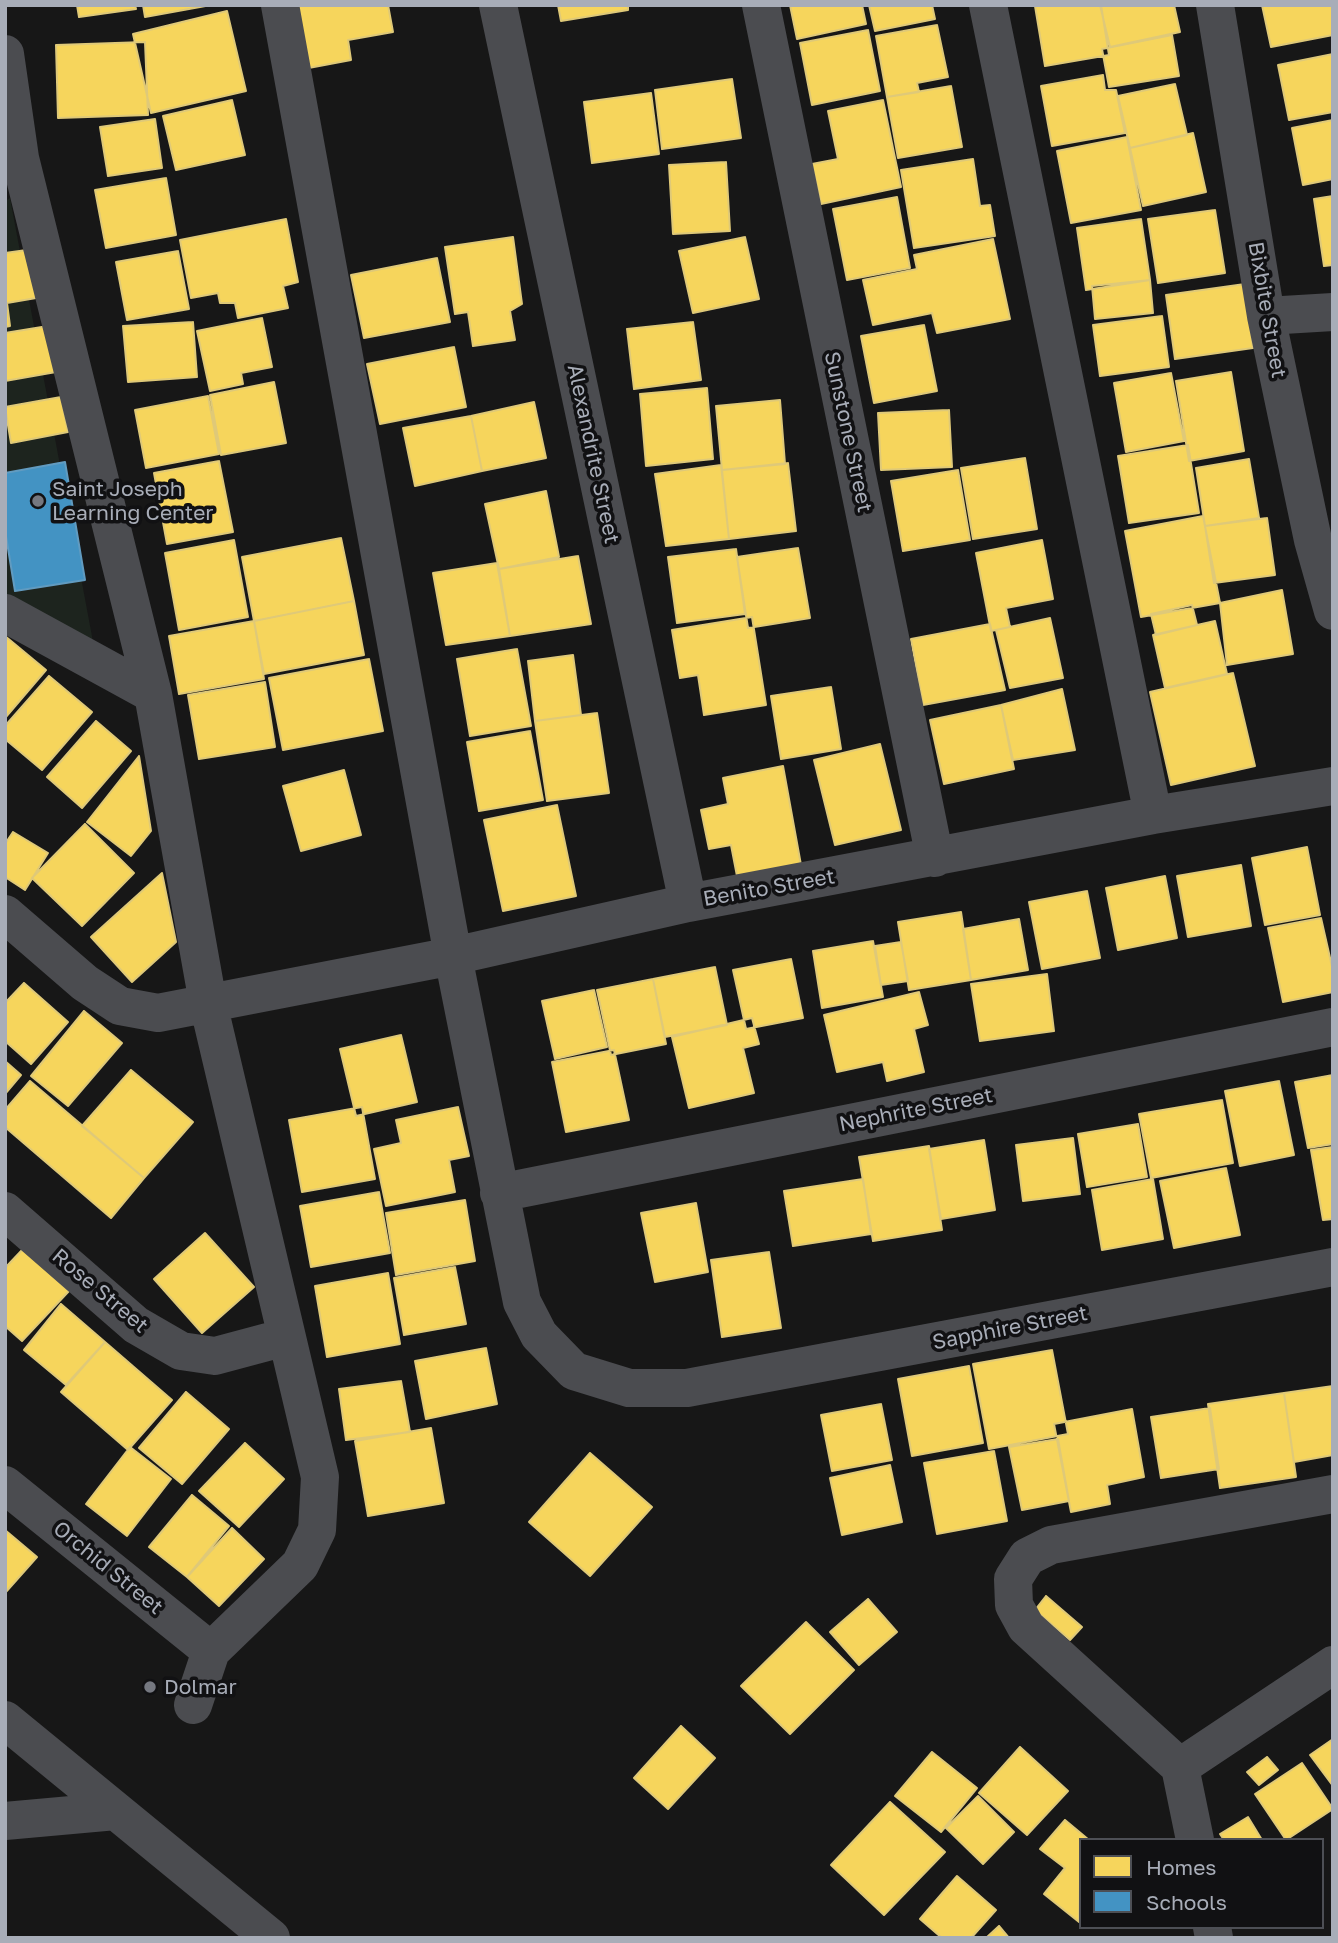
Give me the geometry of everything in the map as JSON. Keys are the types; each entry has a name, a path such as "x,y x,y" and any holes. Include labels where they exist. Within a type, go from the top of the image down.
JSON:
{"street":[{"name":"Sapphire Street","path":"280,5 453,956 499,1193 522,1302 539,1335 575,1371 629,1388 687,1388 1333,1267"},
{"name":"Alexandrite Street","path":"498,5 688,903"},
{"name":"Sunstone Street","path":"761,5 935,858"},
{"path":"988,5 1153,815"},
{"name":"Bixbite Street","path":"1215,5 1266,316 1323,540 1333,611"},
{"path":"5,54 20,158 153,694 208,1003 320,1478 317,1530 300,1566 211,1651 193,1705"},
{"path":"1266,316 1333,312"},
{"path":"5,614 153,694"},
{"name":"Benito Street","path":"5,914 85,984 120,1006 158,1013 453,956 688,903 1153,815 1333,786"},
{"name":"Nephrite Street","path":"499,1193 1333,1027"},
{"name":"Rose Street","path":"5,1210 136,1325 181,1352 215,1356 286,1337"},
{"name":"Orchid Street","path":"5,1485 211,1651"},
{"path":"1195,1838 1180,1767 1026,1627 1014,1605 1013,1579 1027,1557 1051,1545 1333,1494"},
{"path":"1180,1767 1333,1665"},
{"path":"5,1720 271,1938"},
{"path":"5,1821 116,1811"}],"shaded area":[{"path":"5,189 7,200 10,198 94,647 5,603"}],"building: Homes":[{"path":"77,5 135,5 136,9 79,17"},
{"path":"143,5 211,5 145,17"},
{"path":"287,5 388,5 393,32 348,40 351,60 298,70"},
{"path":"558,5 628,5 628,10 561,21"},
{"path":"790,5 862,5 866,24 797,39"},
{"path":"869,5 932,5 935,19 875,31"},
{"path":"1100,5 1174,5 1180,32 1110,47"},
{"path":"1101,5 1109,55 1045,66 1035,6"},
{"path":"1262,5 1333,5 1333,35 1271,47"},
{"path":"227,11 246,91 151,113 133,34"},
{"path":"937,25 948,77 917,83 919,92 887,97 876,36"},
{"path":"868,30 880,91 812,105 800,43"},
{"path":"1172,35 1179,76 1109,87 1102,49"},
{"path":"145,42 148,115 58,118 56,45"},
{"path":"1333,54 1333,112 1289,120 1278,65"},
{"path":"1103,75 1105,90 1116,90 1125,133 1052,146 1041,86"},
{"path":"732,79 741,138 662,149 655,90"},
{"path":"1175,84 1187,135 1130,148 1118,96"},
{"path":"951,86 962,147 898,158 887,97"},
{"path":"651,93 659,154 592,163 584,102"},
{"path":"232,100 245,155 176,170 163,116"},
{"path":"883,100 901,187 821,204 812,164 838,159 828,111"},
{"path":"155,119 162,168 108,176 100,127"},
{"path":"1333,120 1333,179 1303,185 1292,128"},
{"path":"1193,133 1206,192 1143,206 1130,148"},
{"path":"1127,137 1141,210 1071,223 1057,151"},
{"path":"973,159 980,206 990,205 995,236 914,248 901,170"},
{"path":"726,162 730,231 673,234 669,165"},
{"path":"166,178 176,235 106,248 95,190"},
{"path":"1333,196 1333,265 1324,266 1314,199"},
{"path":"897,197 910,268 847,280 833,209"},
{"path":"1215,210 1225,273 1158,283 1148,219"},
{"path":"286,219 298,282 283,286 288,308 238,318 235,303 220,303 218,293 191,298 180,240"},
{"path":"1141,219 1150,280 1086,290 1077,228"},
{"path":"513,237 522,304 510,311 515,340 473,346 468,312 455,314 445,247"},
{"path":"745,237 759,299 693,313 679,251"},
{"path":"993,239 1010,319 937,333 932,313 873,325 863,280 917,269 914,255"},
{"path":"34,249 42,297 7,303 10,326 5,327 5,253"},
{"path":"178,251 189,309 127,320 116,262"},
{"path":"437,258 450,322 364,338 351,275"},
{"path":"1150,280 1153,313 1095,319 1092,286"},
{"path":"1245,284 1253,348 1175,359 1166,295"},
{"path":"1162,316 1169,367 1100,376 1093,325"},
{"path":"262,318 272,367 241,373 243,384 210,391 197,331"},
{"path":"193,322 197,377 128,382 123,326"},
{"path":"693,322 701,380 634,389 627,329"},
{"path":"924,325 937,391 874,403 861,336"},
{"path":"48,326 56,372 5,381 5,333"},
{"path":"454,347 466,407 380,424 367,364"},
{"path":"1231,372 1244,451 1189,461 1176,381"},
{"path":"1171,373 1184,441 1126,452 1114,383"},
{"path":"274,382 286,443 221,455 210,395"},
{"path":"707,388 713,459 646,466 640,394"},
{"path":"208,396 219,454 146,468 135,410"},
{"path":"61,397 68,432 11,443 5,407"},
{"path":"780,400 785,464 722,470 716,406"},
{"path":"534,402 546,458 482,471 471,416"},
{"path":"949,410 952,467 881,470 878,413"},
{"path":"471,416 482,471 415,486 403,428"},
{"path":"1188,445 1199,513 1129,523 1118,456"},
{"path":"1025,458 1037,529 973,539 961,468"},
{"path":"1249,459 1259,518 1205,526 1196,468"},
{"path":"219,461 233,532 167,544 154,473"},
{"path":"788,463 796,531 729,539 722,470"},
{"path":"721,465 729,539 666,546 655,474"},
{"path":"958,470 970,540 903,551 891,481"},
{"path":"546,491 559,557 499,569 485,504"},
{"path":"1203,516 1220,603 1141,617 1125,531"},
{"path":"1267,518 1275,575 1214,583 1205,526"},
{"path":"341,538 354,601 254,621 242,557"},
{"path":"234,540 248,617 179,630 165,553"},
{"path":"1042,540 1053,599 1006,608 1010,627 991,631 976,553"},
{"path":"798,548 810,618 748,628 737,557"},
{"path":"736,549 745,614 677,623 668,557"},
{"path":"578,556 591,624 510,636 499,569"},
{"path":"497,563 510,636 446,645 433,573"},
{"path":"1282,590 1293,654 1227,665 1220,603"},
{"path":"354,601 364,655 264,674 254,621"},
{"path":"1192,605 1197,625 1156,635 1151,614"},
{"path":"752,617 766,705 704,715 698,675 680,678 672,630"},
{"path":"1050,618 1063,678 1010,688 996,630"},
{"path":"254,621 264,679 179,694 169,636"},
{"path":"1215,621 1227,674 1165,688 1153,635"},
{"path":"990,624 1005,690 923,705 911,639"},
{"path":"5,636 46,670 5,718"},
{"path":"517,649 531,726 470,736 457,659"},
{"path":"573,655 581,715 535,721 528,661"},
{"path":"369,659 383,731 283,750 269,678"},
{"path":"1233,673 1255,766 1171,785 1150,692"},
{"path":"49,676 92,712 42,770 5,739 5,726"},
{"path":"265,682 275,747 199,759 188,695"},
{"path":"831,687 841,749 781,759 771,696"},
{"path":"1062,689 1075,750 1013,760 1001,705"},
{"path":"1001,705 1014,769 944,784 930,720"},
{"path":"597,713 609,793 547,801 535,721"},
{"path":"96,721 131,751 82,808 47,777"},
{"path":"530,731 543,800 479,811 467,742"},
{"path":"880,744 901,830 835,845 814,760"},
{"path":"139,756 151,831 131,856 87,822"},
{"path":"783,766 801,865 737,876 731,845 709,849 701,810 728,804 723,778"},
{"path":"344,770 361,835 301,851 283,786"},
{"path":"557,805 576,896 503,911 484,820"},
{"path":"85,824 134,873 82,926 32,878"},
{"path":"13,832 48,853 25,890 5,877 5,844"},
{"path":"1307,847 1320,915 1265,925 1252,858"},
{"path":"1241,865 1251,926 1188,937 1177,876"},
{"path":"162,873 176,942 132,982 91,937"},
{"path":"1165,876 1177,938 1118,950 1106,888"},
{"path":"1087,891 1100,958 1042,969 1029,902"},
{"path":"961,912 971,980 909,990 898,922"},
{"path":"1321,918 1333,971 1333,992 1283,1002 1268,928"},
{"path":"1019,919 1028,970 971,980 963,929"},
{"path":"873,941 883,997 822,1008 813,951"},
{"path":"901,942 908,981 881,985 875,946"},
{"path":"791,959 803,1018 746,1029 733,970"},
{"path":"715,967 727,1025 665,1037 653,979"},
{"path":"1047,974 1054,1031 980,1041 971,984"},
{"path":"653,979 666,1044 611,1055 597,990"},
{"path":"24,983 68,1022 31,1064 5,1041 5,1003"},
{"path":"594,990 607,1047 555,1059 542,1001"},
{"path":"919,992 928,1025 914,1029 924,1072 887,1081 883,1062 837,1072 824,1015"},
{"path":"84,1011 122,1043 68,1106 31,1076"},
{"path":"752,1018 759,1044 743,1048 754,1093 689,1108 672,1037"},
{"path":"401,1035 417,1102 356,1116 340,1049"},
{"path":"614,1050 629,1120 566,1132 552,1062"},
{"path":"5,1061 21,1075 5,1094"},
{"path":"131,1070 193,1122 144,1178 82,1126"},
{"path":"1333,1075 1333,1144 1308,1148 1295,1082"},
{"path":"30,1081 144,1178 111,1218 5,1127 5,1110"},
{"path":"1279,1081 1294,1155 1240,1166 1225,1091"},
{"path":"1222,1100 1233,1163 1151,1178 1139,1114"},
{"path":"362,1107 375,1179 302,1192 289,1120"},
{"path":"458,1107 469,1156 449,1160 455,1192 386,1206 374,1149 401,1143 396,1120"},
{"path":"1138,1124 1147,1177 1087,1187 1078,1134"},
{"path":"1073,1138 1080,1194 1023,1201 1016,1145"},
{"path":"984,1140 995,1210 941,1219 929,1149"},
{"path":"929,1146 942,1230 873,1241 859,1157"},
{"path":"1333,1147 1333,1219 1323,1220 1311,1150"},
{"path":"1226,1168 1240,1235 1174,1248 1160,1181"},
{"path":"863,1179 871,1234 793,1246 784,1191"},
{"path":"1153,1179 1163,1239 1102,1250 1092,1190"},
{"path":"379,1192 390,1253 311,1267 300,1206"},
{"path":"465,1200 475,1261 396,1275 386,1213"},
{"path":"696,1203 708,1272 655,1282 641,1213"},
{"path":"205,1233 254,1287 202,1333 154,1279"},
{"path":"23,1249 69,1291 22,1341 5,1326 5,1268"},
{"path":"769,1252 781,1328 722,1337 711,1260"},
{"path":"455,1267 466,1324 404,1335 394,1278"},
{"path":"388,1273 400,1344 327,1357 315,1286"},
{"path":"61,1304 105,1342 66,1385 24,1350"},
{"path":"105,1342 172,1400 128,1450 61,1392"},
{"path":"486,1348 497,1404 426,1419 415,1361"},
{"path":"1052,1350 1068,1434 989,1449 973,1364"},
{"path":"969,1366 983,1443 912,1456 898,1379"},
{"path":"401,1381 410,1432 346,1440 339,1389"},
{"path":"1333,1386 1333,1455 1294,1462 1284,1393"},
{"path":"186,1392 229,1429 182,1484 139,1448"},
{"path":"1284,1393 1296,1477 1220,1488 1208,1404"},
{"path":"881,1404 892,1460 832,1471 821,1415"},
{"path":"1210,1408 1219,1469 1161,1478 1151,1417"},
{"path":"1132,1409 1144,1477 1107,1485 1110,1504 1071,1512 1054,1424"},
{"path":"431,1428 444,1503 368,1516 355,1441"},
{"path":"1058,1439 1069,1501 1022,1510 1009,1447"},
{"path":"245,1443 284,1479 239,1527 199,1491"},
{"path":"130,1447 171,1479 127,1536 86,1504"},
{"path":"994,1451 1007,1521 937,1534 924,1463"},
{"path":"590,1453 652,1507 590,1576 529,1522"},
{"path":"890,1465 902,1522 842,1535 830,1478"},
{"path":"192,1495 229,1526 187,1577 149,1547"},
{"path":"232,1528 264,1559 219,1606 187,1577"},
{"path":"5,1530 37,1557 5,1593"},
{"path":"1046,1596 1082,1627 1070,1640 1035,1610"},
{"path":"868,1599 897,1632 859,1665 830,1632"},
{"path":"806,1622 854,1670 790,1734 741,1686"},
{"path":"681,1726 715,1758 668,1809 634,1778"},
{"path":"1333,1739 1333,1786 1310,1755"},
{"path":"1020,1747 1068,1791 1027,1835 979,1793"},
{"path":"932,1752 977,1788 941,1832 895,1796"},
{"path":"1267,1757 1278,1770 1259,1785 1247,1772"},
{"path":"1302,1763 1333,1809 1289,1838 1285,1838 1255,1794"},
{"path":"978,1796 1014,1832 983,1864 946,1828"},
{"path":"890,1802 945,1852 884,1915 831,1865"},
{"path":"1248,1817 1261,1838 1223,1838 1220,1834"},
{"path":"1065,1820 1087,1838 1079,1838 1079,1922 1044,1894 1065,1868 1040,1849"},
{"path":"957,1876 996,1910 971,1938 942,1938 920,1919"},
{"path":"999,1926 1009,1938 986,1938"}],"building: Schools":[{"name":"Saint Joseph Learning Center","path":"65,462 85,580 15,591 5,530 5,473"}],"place":[{"name":"Saint Joseph Learning Center","path":"38,501"},
{"name":"Dolmar","path":"150,1687"}]}
